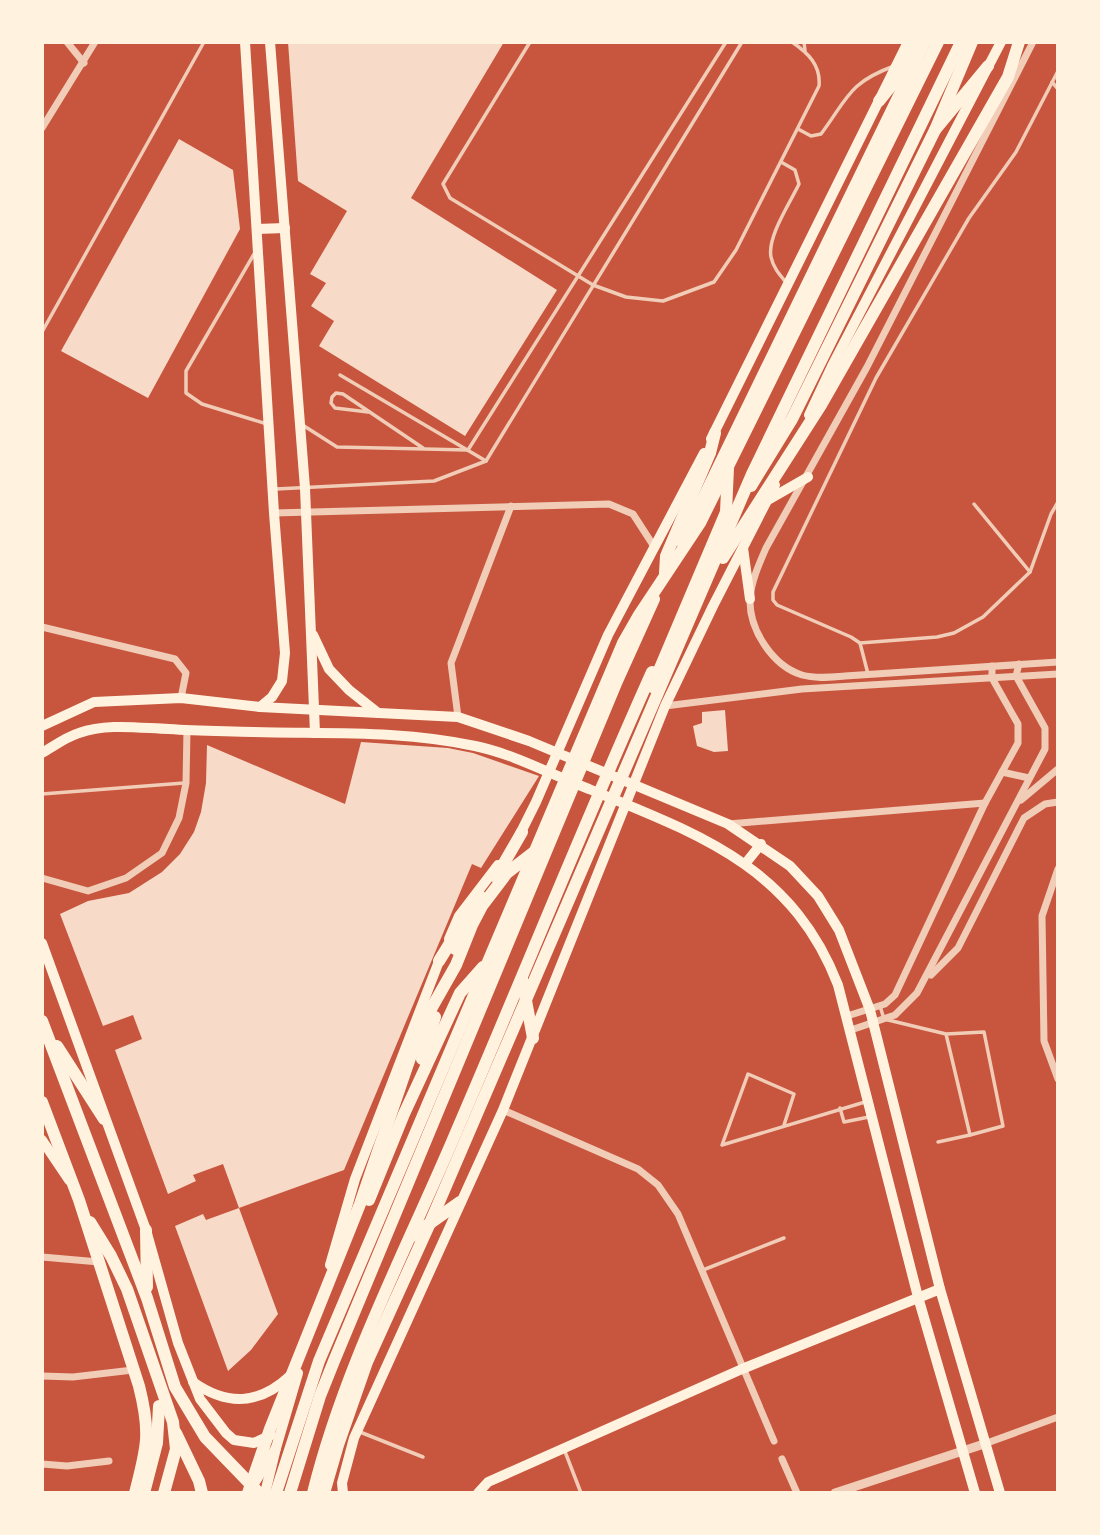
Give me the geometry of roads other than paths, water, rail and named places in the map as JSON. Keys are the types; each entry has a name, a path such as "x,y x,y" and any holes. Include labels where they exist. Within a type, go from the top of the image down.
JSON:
{"highway":[{"path":"879,101 899,76 919,42"},
{"path":"290,1493 320,1396 334,1361 617,681 925,42"},
{"path":"276,1493 320,1361 610,673 639,615 700,523 938,42"},
{"path":"321,1493 367,1362 430,1223 752,474 961,42"},
{"path":"313,1493 348,1384 522,979 583,826 676,620 698,576 792,419 935,130 972,42"},
{"path":"705,588 821,405 1008,76 1019,42"},
{"path":"935,130 988,66"},
{"path":"665,577 666,556 710,453 715,433"},
{"path":"321,1493 326,1466 353,1385 726,512 728,468"},
{"path":"713,542 752,474"},
{"path":"439,961 464,919 502,869 522,832"},
{"path":"404,1114 444,990 482,906 508,873 551,839"},
{"path":"247,1493 346,1240 426,1006 452,958 464,919"},
{"path":"302,1360 404,1114 460,992 511,935"},
{"path":"522,979 533,1038"},
{"path":"411,1055 431,1009 444,990"},
{"path":"42,1022 104,1119"},
{"path":"42,1022 147,1298 175,1387 195,1424 226,1461 259,1493"},
{"path":"42,1102 83,1213 148,1426 147,1447 135,1493"},
{"path":"412,1236 460,1202"},
{"path":"83,1213 111,1256 127,1289 174,1429 186,1450 202,1493"},
{"path":"146,1230 147,1298"},
{"path":"111,1256 167,1431 169,1447 162,1493"},
{"path":"144,1493 157,1443 159,1406"},
{"path":"162,1493 175,1454 174,1429"},
{"path":"162,1493 176,1479 186,1450"},
{"path":"150,1472 162,1493"}],"main road":[{"path":"245,42 285,653 282,681 272,697 260,707"},
{"path":"270,42 305,488 315,733"},
{"path":"265,1493 284,1418 355,1179 439,961 459,916 522,832 608,635 715,433 908,42"},
{"path":"343,1493 342,1483 358,1431 503,1110 666,706 820,391 1001,42"},
{"path":"257,229 285,228"},
{"path":"768,500 808,477"},
{"path":"743,548 750,599"},
{"path":"311,631 329,669 349,690 379,713"},
{"path":"42,726 71,710 94,702 181,698 260,707 458,716 529,741 728,824 790,866 818,896 839,930 875,1008 940,1289 1000,1493"},
{"path":"42,753 79,733 107,726 418,737 477,746 649,814 705,839 746,863 778,889 802,917 830,964 851,1030 918,1297 975,1493"},
{"path":"746,863 761,844"},
{"path":"42,943 146,1230 192,1381 200,1399 217,1423 239,1442 254,1443 263,1440 276,1430 284,1418"},
{"path":"42,1140 74,1186"},
{"path":"478,1493 488,1482 742,1369 940,1289"},
{"path":"192,1381 219,1397 244,1399 278,1387 302,1360"},
{"path":"247,1493 276,1448"}],"street":[{"path":"67,42 84,63"},
{"path":"42,128 95,42"},
{"path":"1033,42 867,367 761,560 750,599 753,620 761,638 779,662 801,675 845,676 1058,662"},
{"path":"274,513 609,505 633,514 655,548"},
{"path":"458,716 451,663 511,506"},
{"path":"42,627 175,659 186,673 181,698"},
{"path":"926,980 1045,749 1045,728 1016,676 1019,664"},
{"path":"847,1016 875,1008 895,995 985,803 1018,743 1018,724 992,678 992,666"},
{"path":"868,674 869,685"},
{"path":"666,706 802,689 1058,674"},
{"path":"42,878 88,891 126,878 162,853 179,818 186,783 187,730"},
{"path":"1016,803 1058,769"},
{"path":"1002,772 1029,778"},
{"path":"851,1030 895,1015 907,1006 926,980 958,948 1024,818 1045,804 1058,802"},
{"path":"728,824 985,803"},
{"path":"1058,869 1042,916 1044,1041 1058,1079"},
{"path":"503,1110 626,1163 649,1176 673,1204 774,1441"},
{"path":"42,1257 99,1262"},
{"path":"42,1376 73,1377 133,1370"},
{"path":"835,1493 1058,1417"},
{"path":"782,1459 797,1493"},
{"path":"42,1464 67,1466 109,1461"}],"lane":[{"path":"42,332 204,42"},
{"path":"530,42 443,184 450,198 593,285 626,298 663,301 714,282 736,250 798,129 819,86 820,76 816,65 805,51 792,42"},
{"path":"468,450 726,42"},
{"path":"274,489 434,481 486,461 742,42"},
{"path":"804,42 805,51"},
{"path":"798,129 811,136 821,134 847,95 863,80 896,65"},
{"path":"1058,71 1016,152 969,218 876,378 773,593 773,600 777,605 860,643 937,637 954,633 983,617 1030,572 1058,502"},
{"path":"1052,82 1058,89"},
{"path":"781,162 794,170 799,184 775,232 770,256 776,271 788,284"},
{"path":"258,248 186,371 186,393 202,404 269,424"},
{"path":"340,375 486,461"},
{"path":"368,412 335,408 331,403 332,397 336,393 343,394 424,449"},
{"path":"300,422 337,447 468,450"},
{"path":"974,504 1030,572"},
{"path":"860,643 868,674"},
{"path":"42,794 186,783"},
{"path":"879,1021 946,1034 984,1032 1003,1126 938,1142"},
{"path":"946,1034 970,1135"},
{"path":"784,1125 794,1094 748,1074 722,1145 869,1101"},
{"path":"840,1108 844,1122 873,1116"},
{"path":"702,1271 784,1238"},
{"path":"358,1431 423,1457"},
{"path":"564,1448 581,1493"}]}
